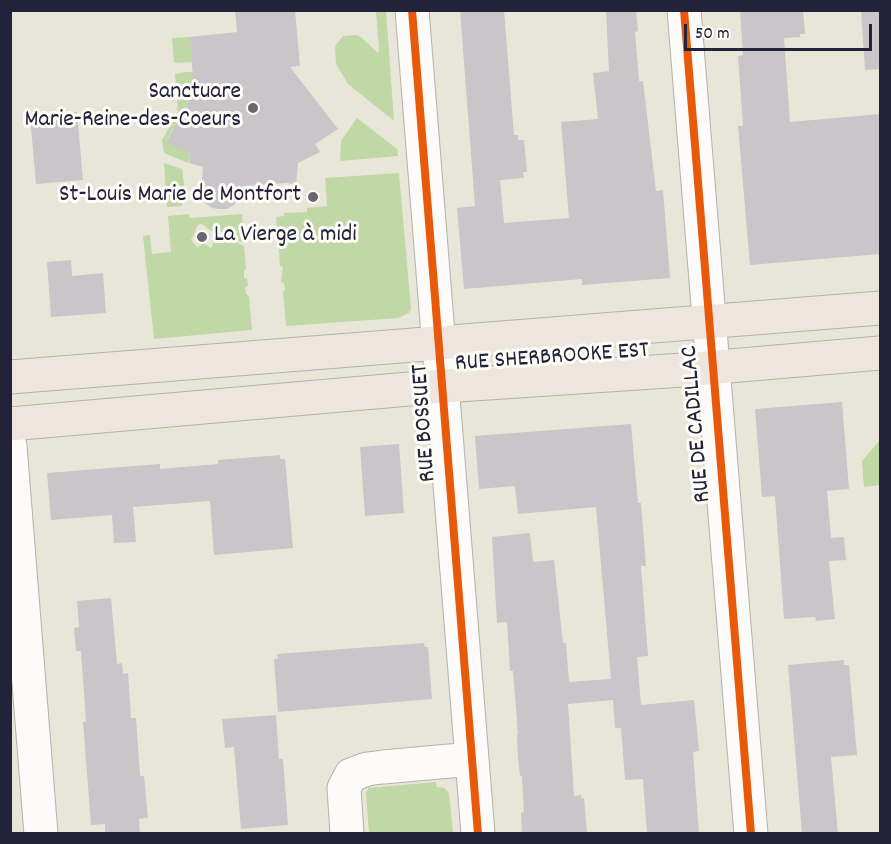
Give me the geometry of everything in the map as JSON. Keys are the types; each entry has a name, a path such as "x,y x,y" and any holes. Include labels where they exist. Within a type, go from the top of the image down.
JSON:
{"main road":[{"name":"RUE SHERBROOKE EST","path":"10,377 880,308"},
{"name":"RUE SHERBROOKE EST","path":"10,424 443,386 712,368 880,353"}],"street":[{"name":"RUE BOSSUET","path":"412,10 478,834"},
{"name":"RUE DE CADILLAC","path":"684,10 752,834"},
{"path":"10,446 41,834"},
{"path":"347,834 344,788 351,775 367,769 472,759"}],"green space":[{"path":"376,11 386,11 394,121 348,84 336,64 335,46 343,36 361,37 378,53"},
{"path":"190,37 192,62 174,63 172,38"},
{"path":"193,72 194,92 166,141 191,154 188,163 164,153 162,140 178,112 175,74"},
{"path":"357,118 397,149 398,156 340,161 341,141"},
{"path":"164,163 182,169 185,193 182,196 182,206 167,207"},
{"path":"399,173 411,309 409,313 398,318 286,326 283,292 285,290 284,283 281,282 283,267 280,266 278,237 281,235 281,228 277,227 276,217 284,216 284,213 307,212 307,208 327,206 325,178"},
{"path":"189,214 190,218 242,214 243,230 240,233 244,242 239,241 234,235 226,235 218,230 211,231 202,224 198,225 191,240 198,248 203,243 211,248 218,233 244,246 246,269 244,278 247,279 248,286 245,288 249,296 252,330 154,339 143,236 150,235 152,254 171,252 168,216"},
{"path":"880,440 880,485 864,487 862,461"},
{"path":"436,782 437,787 444,788 449,793 453,833 369,833 366,793 368,788"}],"building":[{"name":"Sanctuare Marie-Reine-des-Coeurs","path":"235,10 295,10 300,66 290,67 338,129 315,144 320,152 298,163 296,184 244,186 234,205 227,209 219,209 212,208 205,203 201,196 203,167 189,163 191,154 166,142 194,92 190,37 237,32"},
{"path":"460,10 504,10 514,135 518,135 518,140 524,140 527,172 523,172 524,178 500,180 504,223 569,218 561,122 598,119 593,73 609,71 606,10 636,10 638,31 635,32 639,81 643,81 656,191 663,190 670,278 582,285 582,279 464,289 457,208 475,206"},
{"path":"740,10 803,10 805,34 800,34 800,37 784,38 790,122 880,114 880,254 750,265 738,126 743,126 738,56 743,55"},
{"path":"861,10 880,10 880,69 865,70"},
{"path":"77,112 83,180 36,184 30,116"},
{"path":"71,260 72,276 103,273 106,313 51,317 47,262"},
{"path":"842,402 849,489 827,491 831,538 844,537 846,560 829,561 835,619 816,621 815,617 784,619 775,496 762,497 755,409"},
{"path":"631,424 646,566 641,566 648,656 637,657 641,705 694,700 699,751 693,752 699,834 647,834 643,779 625,780 621,728 615,728 613,700 568,704 574,796 581,795 581,798 584,798 587,834 522,834 521,813 524,812 522,776 520,776 518,759 513,671 510,671 507,622 497,623 492,537 530,533 533,562 554,560 569,682 611,679 596,507 518,514 515,486 479,489 475,436"},
{"path":"399,444 404,513 365,516 360,447"},
{"path":"280,455 280,459 285,459 293,548 214,555 210,501 133,507 136,542 114,543 112,515 51,520 47,473 160,464 160,469 218,464 218,460"},
{"path":"111,598 117,664 122,663 123,674 128,673 131,718 136,718 140,776 144,776 148,818 139,819 140,834 105,834 105,824 91,825 83,722 86,721 81,651 76,651 74,628 79,627 77,601"},
{"path":"424,643 425,647 428,647 432,699 278,712 274,659 278,659 277,654"},
{"path":"844,660 844,665 849,665 857,755 831,757 838,834 802,834 788,665"},
{"path":"276,715 279,759 283,759 288,825 241,829 234,747 225,748 222,719"}],"cycle path":[{"path":"412,10 478,834"},
{"path":"684,10 751,834"}],"place":[{"name":"Sanctuare Marie-Reine-des-Coeurs","path":"253,108"},
{"name":"St-Louis Marie de Montfort","path":"313,197"},
{"name":"La Vierge à midi","path":"202,237"}]}
